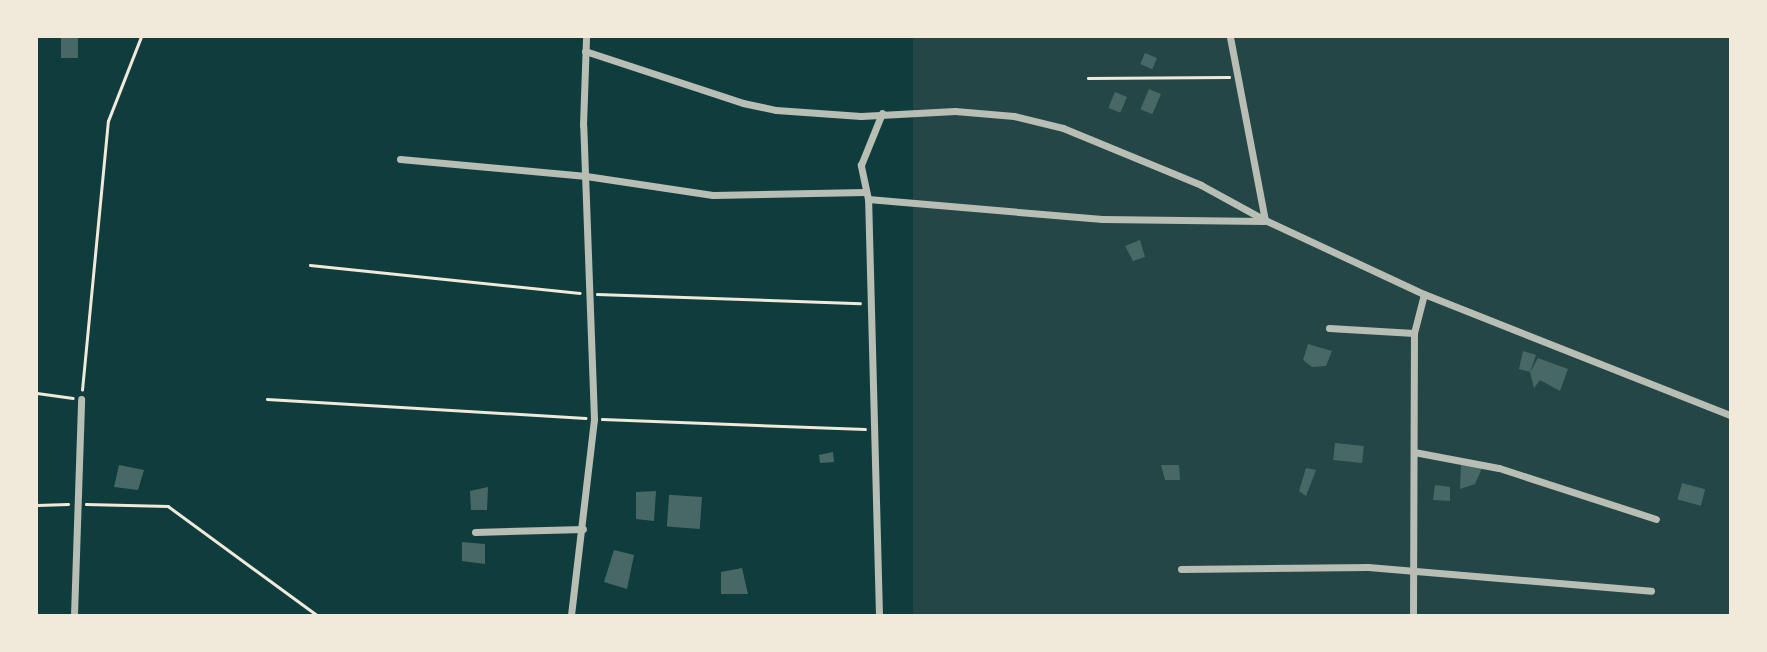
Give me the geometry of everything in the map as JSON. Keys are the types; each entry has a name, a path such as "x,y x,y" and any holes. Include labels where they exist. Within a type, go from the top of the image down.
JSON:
{"street":[{"path":"571,615 594,419 586,176 586,37"},
{"path":"1230,37 1235,77 1265,220"},
{"path":"585,51 743,103 805,113 926,110 995,114 1063,128 1201,185 1265,220 1424,294 1730,415"},
{"path":"879,615 867,196 861,165 882,113"},
{"path":"400,159 586,176 720,195 867,196 1102,219 1265,220"},
{"path":"1413,615 1411,572 1414,333 1424,294"},
{"path":"1329,328 1414,333"},
{"path":"74,615 74,504 82,399"},
{"path":"1414,452 1499,468 1656,519"},
{"path":"475,532 583,529"},
{"path":"1181,569 1368,567 1651,591"}],"path":[{"path":"37,393 82,399 108,121 141,37"},
{"path":"1088,78 1235,77"},
{"path":"310,265 589,294 870,303"},
{"path":"267,399 594,419 875,430"},
{"path":"37,505 168,506 317,615"}],"shaded area":[{"path":"913,37 1730,37 1730,615 913,615"}],"building":[{"path":"61,37 78,37 78,58 61,58"},
{"path":"1145,53 1157,58 1152,69 1140,64"},
{"path":"1149,89 1161,94 1152,114 1140,109"},
{"path":"1115,92 1127,97 1120,113 1108,108"},
{"path":"1140,240 1145,257 1133,261 1125,246"},
{"path":"1308,344 1332,351 1326,366 1312,367 1303,360"},
{"path":"1523,351 1536,355 1530,372 1519,369"},
{"path":"1538,358 1568,369 1560,391 1540,380 1534,388 1530,372"},
{"path":"1335,443 1364,446 1362,463 1333,460"},
{"path":"833,452 834,462 820,463 819,455"},
{"path":"119,465 144,470 138,490 114,487"},
{"path":"1161,465 1179,465 1180,480 1165,480"},
{"path":"1461,465 1483,466 1475,484 1460,489"},
{"path":"1306,468 1316,470 1306,496 1299,491"},
{"path":"1682,483 1705,489 1701,506 1678,499"},
{"path":"1435,485 1450,487 1450,501 1433,500"},
{"path":"488,487 487,510 471,510 470,491"},
{"path":"656,491 654,521 636,519 636,492"},
{"path":"669,495 702,497 700,529 667,527"},
{"path":"462,542 485,544 485,564 462,561"},
{"path":"614,550 634,555 627,589 604,582"},
{"path":"742,568 748,594 721,594 721,572"}]}
